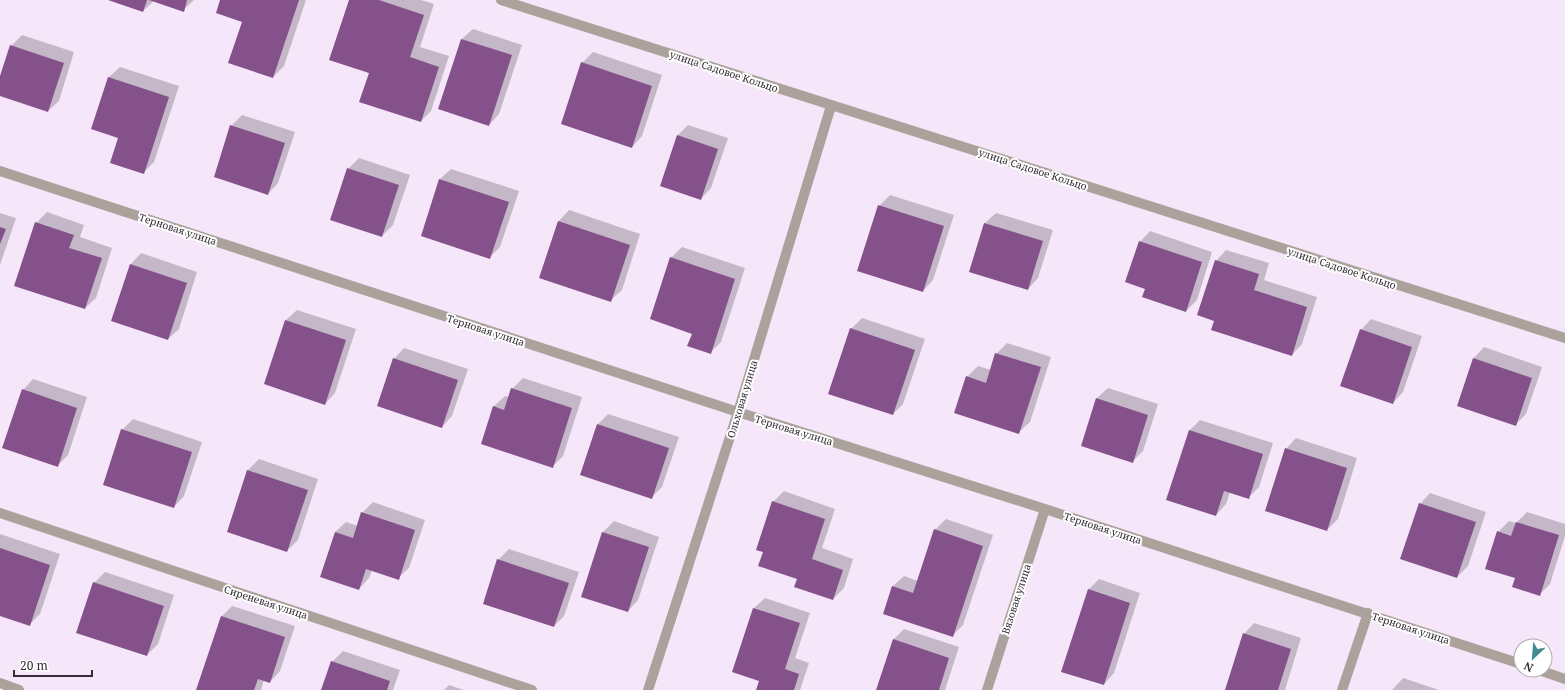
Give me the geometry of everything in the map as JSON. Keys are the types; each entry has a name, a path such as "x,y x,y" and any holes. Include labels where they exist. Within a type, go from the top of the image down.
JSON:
{"street":[{"name":"улица Садовое Кольцо","path":"501,0 1565,338"},
{"name":"Ольховая улица","path":"648,690 738,412 831,106"},
{"name":"Терновая улица","path":"0,171 738,412 1045,509 1513,661"},
{"name":"Вязовая улица","path":"987,690 1045,509"},
{"name":"Сиреневая улица","path":"0,513 532,690"},
{"path":"1342,690 1368,613"},
{"path":"1553,675 1565,679"},
{"path":"0,683 19,690"}],"building":[{"path":"108,0 147,0 143,12"},
{"path":"149,0 187,0 184,12"},
{"path":"220,0 299,0 273,78 228,63 242,22 216,13"},
{"path":"349,0 379,0 424,15 410,57 439,67 421,122 359,102 369,73 329,60"},
{"path":"461,39 512,55 489,126 438,109"},
{"path":"10,45 64,63 48,112 0,96 0,76"},
{"path":"581,62 652,86 632,148 561,124"},
{"path":"108,77 169,97 144,174 110,163 118,138 91,129"},
{"path":"230,125 285,143 268,195 214,177"},
{"path":"677,135 718,149 701,200 660,186"},
{"path":"347,168 399,185 382,237 330,220"},
{"path":"439,179 509,202 490,259 421,236"},
{"path":"878,205 944,226 923,292 857,271"},
{"path":"558,221 630,245 611,302 539,278"},
{"path":"35,222 74,235 69,248 102,258 85,309 14,286"},
{"path":"984,223 1043,241 1028,290 969,272"},
{"path":"0,227 6,229 0,244"},
{"path":"1139,241 1202,262 1186,312 1142,297 1145,289 1125,282"},
{"path":"670,257 735,279 711,354 687,346 692,334 650,319"},
{"path":"1215,260 1259,274 1254,290 1307,307 1292,356 1211,330 1214,321 1197,315"},
{"path":"130,264 187,283 168,340 111,321"},
{"path":"285,320 346,340 325,405 264,384"},
{"path":"850,328 915,350 893,415 828,394"},
{"path":"1360,329 1412,347 1393,404 1340,386"},
{"path":"995,353 1041,367 1019,434 954,413 966,376 986,383"},
{"path":"393,358 458,380 442,428 377,406"},
{"path":"1473,358 1532,378 1516,426 1457,406"},
{"path":"511,388 572,408 553,468 481,444 493,406 504,410"},
{"path":"22,389 77,408 58,467 2,448"},
{"path":"1096,398 1148,415 1133,463 1081,446"},
{"path":"597,424 669,448 652,499 580,475"},
{"path":"121,429 192,452 174,508 103,485"},
{"path":"1189,430 1263,454 1249,499 1224,491 1216,516 1166,500"},
{"path":"1285,448 1347,468 1327,531 1265,511"},
{"path":"247,470 308,490 287,552 227,532"},
{"path":"772,501 825,519 812,559 843,570 833,600 794,587 797,579 758,566 763,552 756,550"},
{"path":"1419,503 1476,522 1457,578 1400,559"},
{"path":"361,512 415,530 399,580 366,569 359,590 320,577 335,532 353,538"},
{"path":"1516,522 1559,535 1540,596 1512,587 1515,578 1485,569 1497,531 1511,536"},
{"path":"934,529 983,546 953,637 883,614 892,586 913,593"},
{"path":"602,532 649,547 628,612 581,597"},
{"path":"0,548 50,565 30,626 0,616"},
{"path":"497,559 569,583 554,627 483,604"},
{"path":"93,582 164,606 147,656 76,633"},
{"path":"1088,589 1130,603 1104,685 1061,672"},
{"path":"753,608 800,623 785,669 799,674 794,690 756,690 759,681 732,672"},
{"path":"221,616 285,637 270,683 258,679 254,690 196,690"},
{"path":"1243,633 1291,649 1278,690 1225,690"},
{"path":"893,639 949,658 939,690 876,690"},
{"path":"331,661 390,681 387,690 321,690"}]}
